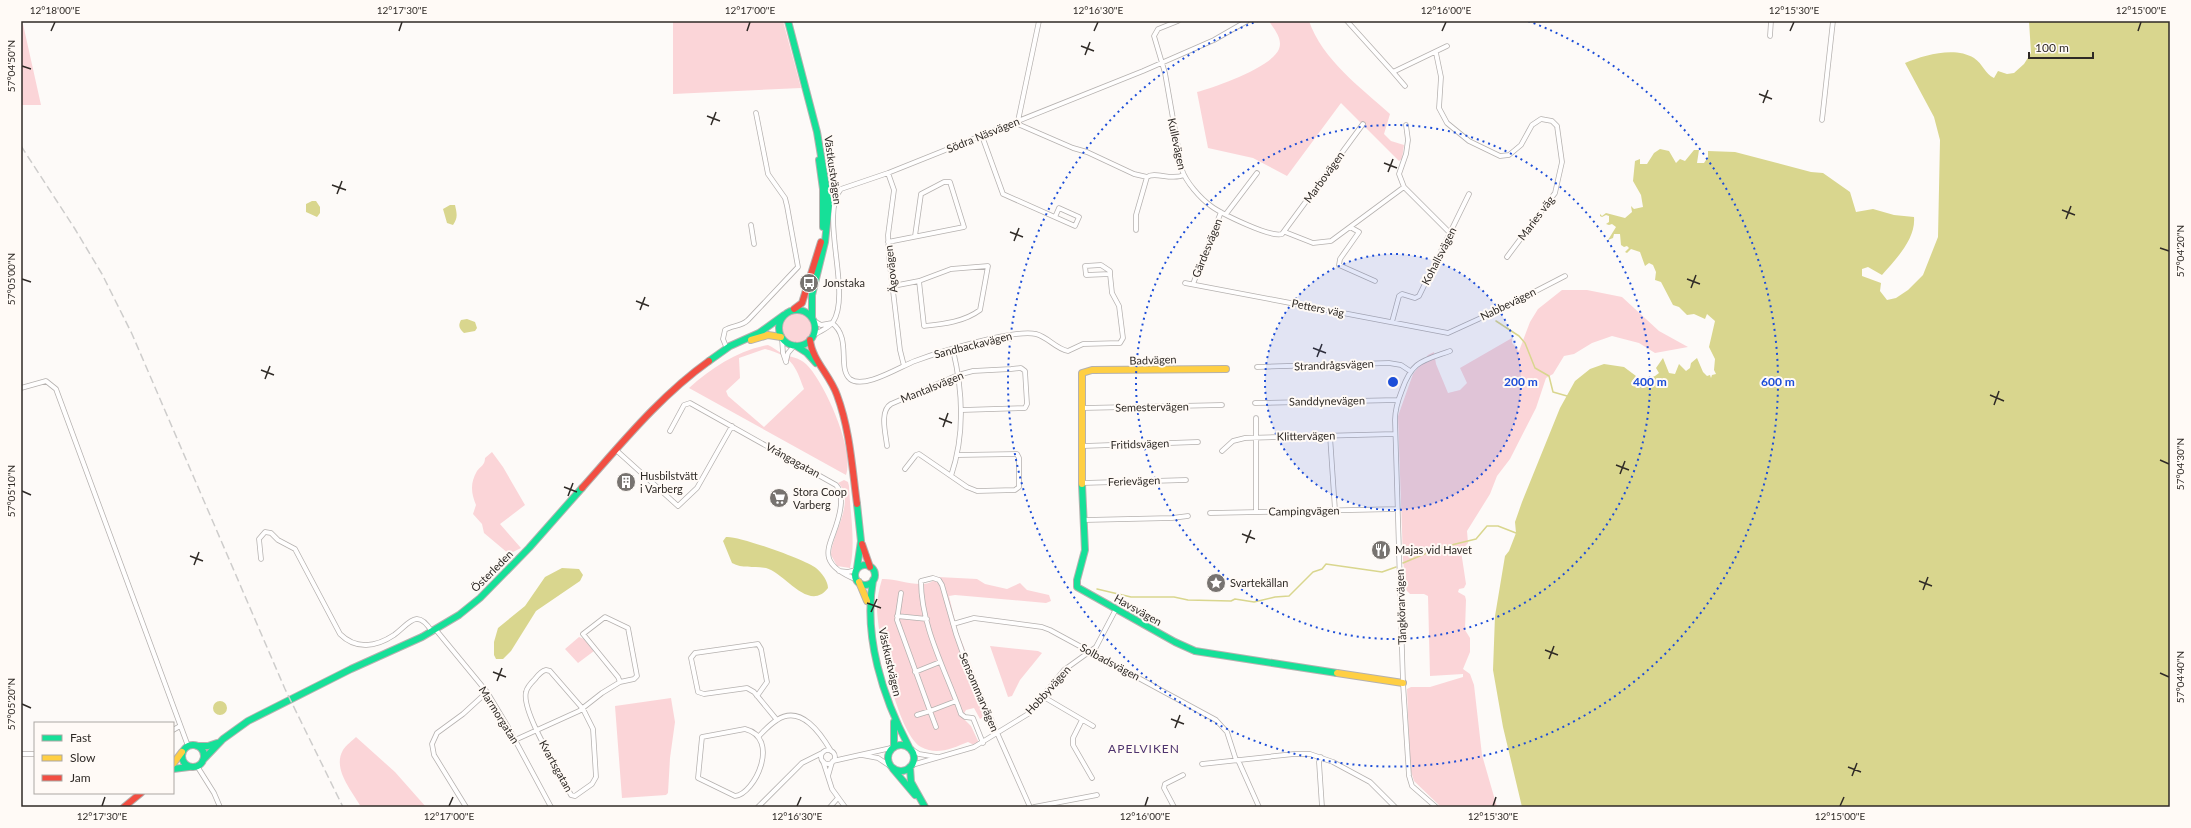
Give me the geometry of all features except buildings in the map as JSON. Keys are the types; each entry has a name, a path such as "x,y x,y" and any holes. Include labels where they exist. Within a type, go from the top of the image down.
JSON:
{"main road":[{"name":"Västkustvägen","path":"788,21 817,132 829,204 825,242 812,295 813,319"},
{"name":"Västkustvägen","path":"794,310 802,303 811,279 819,251 824,220 823,189 802,72"},
{"path":"794,310 805,311 813,319 815,329 812,338 804,344 795,346 782,338 778,326 784,315 794,310"},
{"name":"Österleden","path":"198,766 221,741 248,721 270,709 434,631 480,598 529,548 654,408 686,377 727,349 759,333 784,315"},
{"name":"Österleden","path":"727,349 768,335 782,338"},
{"name":"Västkustvägen","path":"812,338 811,350 829,377 837,394 845,418 850,444 861,541 870,567 874,573 869,592 869,611"},
{"name":"Västkustvägen","path":"795,346 812,359 837,394"},
{"name":"Badvägen","path":"1082,373 1092,370 1226,368"},
{"name":"Havsvägen","path":"1082,373 1082,483 1085,520 1085,559 1076,584 1080,589 1175,642 1195,651 1403,683"},
{"name":"Västkustvägen","path":"861,541 855,575 864,592 878,662 893,717 895,736 892,747"},
{"path":"857,569 863,565 870,567"},
{"path":"858,581 865,584 873,580"},
{"name":"Västkustvägen","path":"893,717 910,748"},
{"name":"Österleden","path":"188,746 210,746 221,741"},
{"path":"921,801 892,767 888,756 892,747 901,744 910,748 914,758 911,766 911,782 925,807"},
{"path":"174,763 188,746"},
{"path":"197,746 203,753 203,760"},
{"path":"183,751 183,762 190,767"},
{"path":"174,769 198,766"},
{"path":"892,767 900,771 911,766"},
{"path":"124,807 140,794"}],"street":[{"path":"1039,21 1018,121 1020,124 1050,139 1147,177 1153,175 1173,179 1184,175"},
{"name":"Kullevägen","path":"1178,21 1158,29 1154,35 1162,62 1174,134 1184,175 1204,200 1224,213 1272,234 1280,235 1285,232"},
{"name":"Södra Näsvägen","path":"832,323 839,303 834,232 837,195 841,189 888,173 982,136 1162,62 1210,42 1247,21"},
{"path":"1347,21 1405,86"},
{"path":"1770,36 1772,21"},
{"path":"1822,120 1833,21"},
{"path":"1393,72 1430,53 1436,53 1446,46"},
{"name":"Maries väg","path":"1436,53 1441,77 1439,108 1447,123 1469,141 1500,156 1509,155 1521,145 1535,122 1546,119 1557,126 1562,162 1557,189 1507,257"},
{"path":"727,349 723,339 725,330 730,327 741,325 748,320 798,267 785,198 768,174 756,113"},
{"name":"Marbovägen","path":"1285,232 1363,124"},
{"path":"1406,125 1408,140 1405,159 1399,174 1404,187 1450,233"},
{"path":"982,136 1003,194 1075,226 1079,217 1060,208 1055,217"},
{"name":"Ägovägen","path":"888,173 894,190 888,242 900,350 904,366"},
{"name":"Gärdesvägen","path":"1193,284 1224,213 1257,173"},
{"path":"1136,230 1138,210 1147,177"},
{"path":"888,242 964,227 950,182 944,182 921,194 915,236"},
{"path":"1285,232 1313,243 1320,243 1335,239 1404,187"},
{"name":"Kohallsvägen","path":"1392,322 1400,296 1402,294 1415,298 1418,296 1469,194"},
{"path":"751,225 754,244"},
{"path":"1350,227 1359,232 1340,259 1339,265 1342,268 1375,281"},
{"path":"1101,265 1109,270 1110,274 1086,275 1085,266 1101,265"},
{"path":"893,286 919,281 951,269 988,266 980,310 973,315 944,324 924,326 919,281"},
{"name":"Sandbackavägen","path":"832,323 838,328 842,336 845,370 851,380 857,382 865,381 952,350 1024,332 1044,337 1068,351 1083,344 1120,343 1123,338 1119,306 1112,293 1110,274"},
{"name":"Nabbevägen","path":"1450,333 1505,308 1565,276"},
{"name":"Petters väg","path":"1185,283 1450,333"},
{"path":"813,319 821,325 832,323"},
{"path":"812,338 832,323"},
{"path":"782,338 783,353 786,362 788,353 795,346"},
{"path":"950,476 958,455 962,410 958,375 952,350"},
{"path":"1410,371 1425,360 1450,351"},
{"name":"Strandrågsvägen","path":"1257,367 1389,363 1401,365 1410,371"},
{"name":"Mantalsvägen","path":"887,446 884,413 887,406 958,375 973,371 1021,368 1025,371 1027,404 1023,409 962,410"},
{"name":"Tångkörarvägen","path":"1410,371 1398,400 1395,434 1403,683 1409,780 1412,786 1436,807"},
{"path":"21,388 46,382 56,389 188,746"},
{"name":"Sanddynevägen","path":"1256,403 1398,400"},
{"name":"Vrångagatan","path":"670,431 684,405 687,403 732,426 839,488 841,496 840,512 828,551 830,562 837,570"},
{"name":"Semestervägen","path":"1083,408 1222,404"},
{"path":"1256,418 1256,512"},
{"path":"616,450 678,506 697,488 732,426"},
{"name":"Klittervägen","path":"1222,452 1233,441 1257,438 1395,434"},
{"path":"1330,436 1335,510"},
{"name":"Fritidsvägen","path":"1083,446 1198,442"},
{"path":"905,469 916,455 919,454 966,487 977,491 1014,490 1019,487 1019,458 1017,454 958,455"},
{"name":"Ferievägen","path":"1082,483 1186,480"},
{"name":"Campingvägen","path":"1210,513 1398,509"},
{"path":"1085,520 1172,518 1188,516"},
{"name":"Marmorgatan","path":"261,559 259,539 265,532 292,546 340,634 353,643 364,646 375,644 394,634 411,620 417,619 426,622 486,692 515,740 551,807"},
{"path":"837,570 848,572 857,569"},
{"path":"837,570 858,581"},
{"name":"Sensommarvägen","path":"927,619 921,592 921,581 933,578 939,580 942,585 967,665 996,734 1030,807"},
{"path":"900,593 897,616 915,672 936,727"},
{"name":"Hobbyvägen","path":"911,766 964,751 983,742 1028,714 1064,670 1096,647 1116,609"},
{"path":"897,616 927,619 940,662 961,714 965,717 973,718 983,742"},
{"path":"515,740 583,709 602,693 620,682 636,678 629,630 623,624 605,617 583,634 618,676 620,682"},
{"name":"Solbadsvägen","path":"953,624 974,618 1042,627 1059,634 1216,720 1226,732 1237,760 1259,807"},
{"path":"757,696 767,682 761,649 758,644 695,653 690,658 696,690 700,694 744,687 751,690 777,720"},
{"path":"915,672 940,662"},
{"path":"536,730 526,693 532,683 544,670 550,671 583,709"},
{"path":"466,807 434,755 432,744 437,733 463,714 486,692"},
{"path":"1042,696 1093,726"},
{"path":"917,715 956,701"},
{"name":"Kvartsgatan","path":"536,730 571,795 576,796 592,784 597,775 594,729 583,709"},
{"path":"758,737 777,720 789,716 802,718 824,740 832,752 832,761 828,776"},
{"path":"1082,720 1073,738 1073,745 1092,778"},
{"path":"174,729 180,726"},
{"path":"745,728 758,737 764,748 758,774 740,795 735,796 698,778 700,740 703,736 745,728"},
{"path":"824,740 822,760 837,799 845,807"},
{"path":"812,758 822,760 826,763 892,747"},
{"name":"Hobbyvägen","path":"910,748 919,754 939,757"},
{"path":"758,807 794,770 822,752 832,752 848,757"},
{"path":"1202,764 1300,753 1321,757 1370,782 1395,807"},
{"path":"21,754 34,754"},
{"path":"858,755 878,758 892,767"},
{"path":"1321,757 1319,762 1322,807"},
{"path":"198,766 212,788 220,807"},
{"path":"1174,807 1164,788 1165,784 1183,775"},
{"path":"1034,807 1097,795"},
{"path":"830,807 837,799"}],"shaded area":[{"path":"673,21 783,21 801,88 673,94"},
{"path":"1269,21 1309,21 1323,48 1333,60 1355,83 1390,114 1384,134 1391,141 1404,145 1402,159 1399,161 1341,103 1287,176 1253,158 1208,148 1197,92 1242,76 1254,70 1274,56 1279,49 1280,42"},
{"path":"2029,21 2170,21 2170,807 1522,807 1503,727 1493,670 1495,616 1505,556 1509,551 1516,533 1515,522 1560,408 1575,381 1590,369 1604,364 1624,367 1636,376 1632,381 1633,385 1659,373 1656,368 1663,358 1669,373 1675,374 1679,364 1686,371 1690,368 1691,363 1697,358 1703,372 1707,376 1710,375 1711,378 1712,375 1716,374 1714,370 1715,359 1709,347 1715,321 1707,314 1705,319 1694,314 1687,315 1679,307 1673,305 1661,282 1655,280 1656,272 1653,265 1649,263 1645,266 1640,252 1631,249 1627,253 1625,252 1629,248 1621,245 1620,234 1614,234 1613,238 1608,240 1616,227 1612,224 1606,224 1609,222 1609,216 1606,215 1602,217 1600,214 1602,216 1606,213 1625,218 1632,212 1631,206 1634,209 1643,207 1641,195 1633,181 1635,161 1640,159 1640,164 1647,164 1654,153 1660,149 1669,151 1676,163 1680,159 1685,161 1694,150 1699,150 1697,163 1704,163 1708,157 1708,151 1735,152 1811,172 1823,173 1850,192 1856,212 1873,209 1894,215 1914,217 1912,233 1908,241 1899,255 1882,275 1868,267 1862,269 1862,276 1881,283 1880,291 1887,300 1896,298 1908,290 1923,275 1938,237 1940,140 1934,117 1905,63 1921,57 1949,52 1966,54 1974,58 1980,63 1988,74 1994,78 1998,71 2007,74 2014,73 2024,64 2031,53"},
{"path":"21,24 23,24 41,105 21,105"},
{"path":"316,201 320,207 320,213 317,217 306,212 306,204"},
{"path":"450,205 455,205 457,216 453,225 447,223 443,209"},
{"path":"1562,290 1587,290 1622,297 1659,331 1688,347 1655,353 1639,343 1612,336 1592,343 1574,354 1564,356 1553,374 1546,378 1536,408 1510,459 1497,476 1490,494 1467,531 1468,543 1461,551 1466,584 1464,588 1459,589 1458,592 1465,596 1465,630 1470,638 1470,652 1463,669 1470,674 1474,685 1482,755 1497,807 1441,807 1414,781 1410,768 1407,689 1411,687 1430,687 1463,677 1463,674 1430,676 1428,596 1424,594 1410,594 1406,590 1403,560 1398,416 1413,374 1428,355 1434,352 1436,364 1448,393 1460,390 1467,383 1460,368 1512,338 1512,343 1519,351 1530,322 1538,309"},
{"path":"796,312 802,313 809,319 812,328 811,334 805,341 796,344 790,343 783,337 780,328 781,322 787,315"},
{"path":"467,319 475,322 477,328 475,331 464,333 461,330 459,325 461,320"},
{"path":"768,345 781,353 797,358 806,364 813,373 829,400 842,433 848,464 846,475 689,388 707,373 726,361 746,351","holes":["765,349 787,358 795,368 804,389 764,427 728,396 726,391 740,378 739,358"]},
{"path":"492,452 503,467 525,505 500,524 521,548 509,554 484,533 482,524 473,514 476,505 472,492 473,480 477,471 484,464 485,458"},
{"path":"844,480 848,482 849,486 852,527 853,548 850,568 837,566 831,555 832,547 842,518 845,499 843,490 838,483"},
{"path":"726,537 733,537 757,544 810,564 816,568 826,580 828,588 821,595 813,596 805,594 773,571 766,568 744,567 732,563 723,541"},
{"path":"562,568 579,569 583,575 580,581 536,611 511,651 503,659 496,659 494,655 494,642 498,628 525,606 545,577"},
{"path":"938,577 977,579 985,584 1007,589 1020,583 1027,590 1049,595 1051,601 1046,603 955,595 949,596 957,630 984,697 980,700 985,716 980,719 974,708 966,710 962,717 971,726 979,743 974,745 968,742 951,749 933,751 921,747 912,738 897,705 885,661 878,622 877,602 882,579 926,584"},
{"path":"579,637 584,639 594,651 578,663 565,649"},
{"path":"990,646 1038,651 1042,653 1020,680 1012,696 1008,697"},
{"path":"671,698 675,722 670,758 668,793 666,795 622,798 615,706"},
{"path":"217,701 223,701 227,705 227,711 223,715 217,715 213,711 213,705"},
{"path":"356,737 395,772 426,807 361,807 344,780 340,765 340,757 343,750"}],"waterway":[{"path":"1496,321 1519,336 1525,343 1535,368 1549,376 1553,392 1567,396"},
{"path":"1403,563 1439,548 1476,539 1487,526 1498,526 1516,533"},
{"path":"1097,589 1131,597 1174,597 1188,600 1231,601 1235,599 1254,602 1275,597 1289,596 1313,572 1322,569 1326,564 1382,572 1396,567"}],"railway":[{"path":"21,146 75,229 102,274 132,334 285,689 343,807"}],"traffic: fast":[{"path":"788,21 817,132 829,204 825,242 812,295 812,318"},
{"path":"819,160 823,189 823,227"},
{"path":"801,310 810,315 814,321 815,328 814,335 810,341 801,346 793,346 784,341 780,335 779,324 784,315 790,311 801,310"},
{"path":"709,361 730,346 759,333 784,315"},
{"path":"796,346 807,353 816,363"},
{"path":"1082,484 1085,550 1077,580 1077,587 1175,642 1195,651 1337,673"},
{"path":"203,760 223,739 248,721 351,669 422,637 459,615 480,598 529,548 582,488"},
{"path":"857,504 861,541 857,568"},
{"path":"865,565 872,568 875,575 872,582 865,585 858,582 855,575 858,568 865,565"},
{"path":"873,580 871,601 873,645 891,708 909,747"},
{"path":"894,722 894,747"},
{"path":"197,746 208,746 217,743"},
{"path":"193,745 201,748 204,756 201,764 193,767 185,764 182,756 185,748 193,745"},
{"path":"901,745 910,749 914,758 910,767 901,771 892,767 888,758 892,749 901,745"},
{"path":"174,769 189,767"},
{"path":"910,767 911,782 925,807"},
{"path":"893,769 915,795"}],"traffic: slow":[{"path":"751,340 768,335 781,337"},
{"path":"1082,484 1082,373 1092,370 1226,369"},
{"path":"859,582 867,601"},
{"path":"1337,673 1403,683"},
{"path":"174,763 182,752"}],"traffic: jam":[{"path":"794,309 802,303 821,242"},
{"path":"810,340 814,354 834,388 841,408 850,449 857,504"},
{"path":"582,488 642,421 674,389 709,361"},
{"path":"862,544 870,567"},
{"path":"124,807 140,794"}],"place":[{"name":"Jonstaka","path":"809,283"},
{"name":"Husbilstvätt i Varberg","path":"626,482"},
{"name":"Stora Coop Varberg","path":"779,498"},
{"name":"Majas vid Havet","path":"1381,550"},
{"name":"Svartekällan","path":"1216,583"}],"district":[{"name":"APELVIKEN","path":"1144,749"}]}
